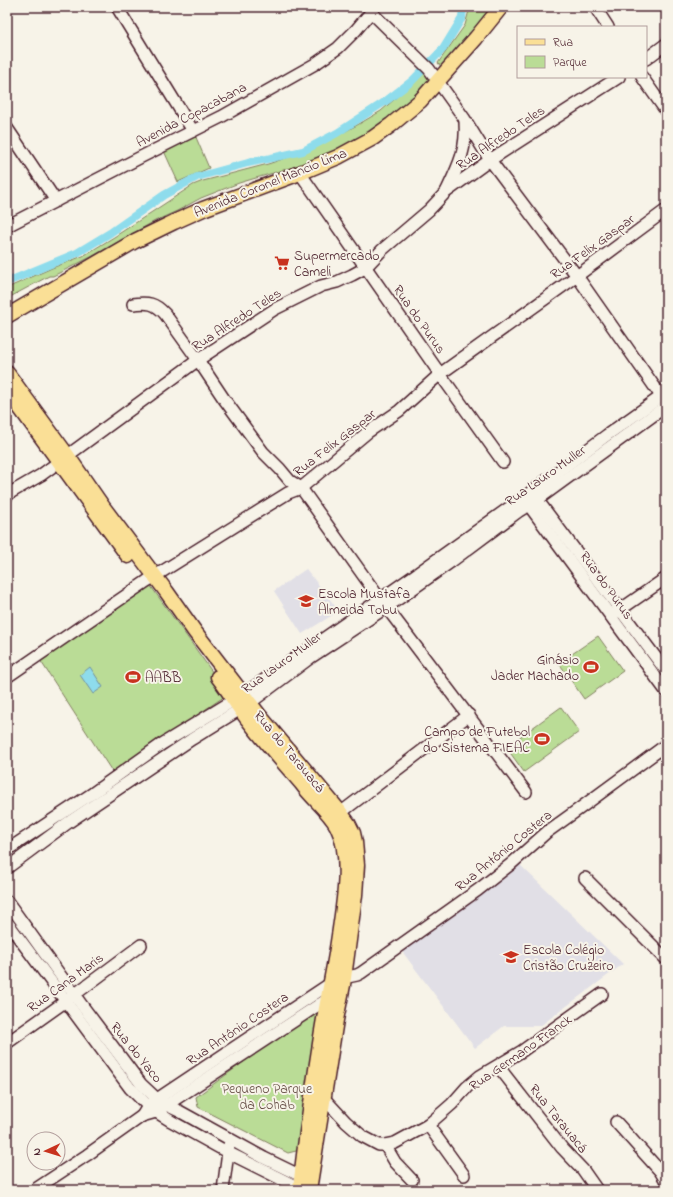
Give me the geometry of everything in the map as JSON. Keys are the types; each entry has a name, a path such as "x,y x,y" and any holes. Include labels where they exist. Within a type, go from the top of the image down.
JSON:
{"main road":[{"name":"Avenida Coronel Mancio Lima","path":"7,316 135,241 174,222 261,186 300,173 338,157 373,138 420,101 476,38 501,7"},
{"path":"7,373 63,459"},
{"path":"7,390 63,459"},
{"name":"Rua do Tarauacá","path":"63,459 113,537 151,579 275,744 306,789 336,816 337,826 342,839 345,861 343,982 319,1093"},
{"name":"Rua do Tarauacá","path":"319,1093 321,1036 328,999 343,982"},
{"path":"304,1186 319,1093"}],"street":[{"path":"117,7 193,131"},
{"path":"595,7 607,26"},
{"path":"372,10 426,66 464,118 490,160 577,276 664,398"},
{"name":"Avenida Copacabana","path":"7,226 193,131 315,64 338,48 356,30 372,10"},
{"path":"647,58 666,44"},
{"name":"Rua Alfredo Teles","path":"7,496 41,475 198,360 275,309 321,286 342,280 365,268 382,250 429,210 446,192 490,160 617,78"},
{"path":"643,78 666,111"},
{"path":"446,192 462,154 466,135 464,118"},
{"path":"7,128 56,201"},
{"name":"Rua do Purus","path":"300,173 365,268 503,462"},
{"name":"Rua Felix Gaspar","path":"8,674 151,579 288,493 301,488 368,432 399,411 440,374 666,210"},
{"path":"133,304 145,303 155,305 165,314 263,452 290,481 301,488 384,603 526,792"},
{"name":"Rua Lauro Muller","path":"7,868 69,822 242,702 310,658 384,603 452,561 607,435 664,398"},
{"name":"Rua do Purus","path":"530,499 616,613 666,672"},
{"path":"616,613 666,578"},
{"name":"Rua do Purus","path":"616,613 666,691"},
{"name":"Rua Lauro Muller","path":"7,850 93,793 162,744 242,702"},
{"path":"336,816 469,715"},
{"name":"Rua Antônio Costera","path":"34,1190 87,1155 156,1105 412,938 478,890 511,864 547,832 666,745"},
{"path":"585,878 666,959"},
{"name":"Rua do Yaco","path":"7,901 70,998"},
{"name":"Rua do Yaco","path":"7,922 133,1073 156,1105 227,1152 304,1186"},
{"name":"Rua Cana Maris","path":"7,1042 70,998 141,944"},
{"name":"Rua Germano Franck","path":"385,1145 395,1143 428,1125 452,1104 466,1087 480,1076 522,1051 602,994"},
{"name":"Rua Antônio Costera","path":"292,1016 328,999"},
{"name":"Rua Tarauacá","path":"498,1066 562,1148 583,1170 597,1190"},
{"path":"319,1093 346,1122 362,1136 379,1145 385,1145 396,1162 412,1180"},
{"name":"Rua do Yaco","path":"156,1105 264,1158 304,1186"},
{"path":"616,1122 660,1171 666,1181"},
{"path":"428,1125 464,1175"},
{"path":"223,1190 227,1152 230,1140"}],"shaded area":[{"name":"Escola Mustafa Almeida Tobu","path":"306,569 339,611 302,634 274,591"},
{"name":"Escola Colégio Cristão Cruzeiro","path":"518,863 623,964 540,1026 504,1026 475,1048 401,950"}],"green space":[{"path":"470,7 492,7 443,69 438,63 465,25"},
{"path":"425,69 430,79 406,105 373,130 340,148 297,166 239,183 201,198 155,221 91,257 53,276 49,276 10,297 10,302 7,303 7,288 83,256 193,185 268,164 313,149 359,124 381,111"},
{"path":"195,135 209,168 178,182 164,151"},
{"name":"AABB","path":"150,585 228,694 113,773 40,660"},
{"name":"Ginásio Jader Machado","path":"598,636 623,671 584,699 559,663"},
{"name":"Campo de Futebol do Sistema FIEAC","path":"561,707 579,732 524,772 506,747"},
{"name":"Pequeno Parque da Cohab","path":"314,1010 323,1010 300,1150 288,1153 198,1107 196,1097"}],"water":[{"path":"90,667 103,687 93,694 80,675"}],"waterway":[{"path":"7,282 77,253 110,233 164,195 197,177 248,163 303,151 337,133 386,101 412,81 443,49 462,18 463,7"}],"place":[{"name":"Supermercado Cameli","path":"282,263"},
{"name":"Escola Mustafa Almeida Tobu","path":"306,601"},
{"name":"Ginásio Jader Machado","path":"591,667"},
{"name":"AABB","path":"133,677"},
{"name":"Campo de Futebol do Sistema FIEAC","path":"542,739"},
{"name":"Escola Colégio Cristão Cruzeiro","path":"511,957"}]}
